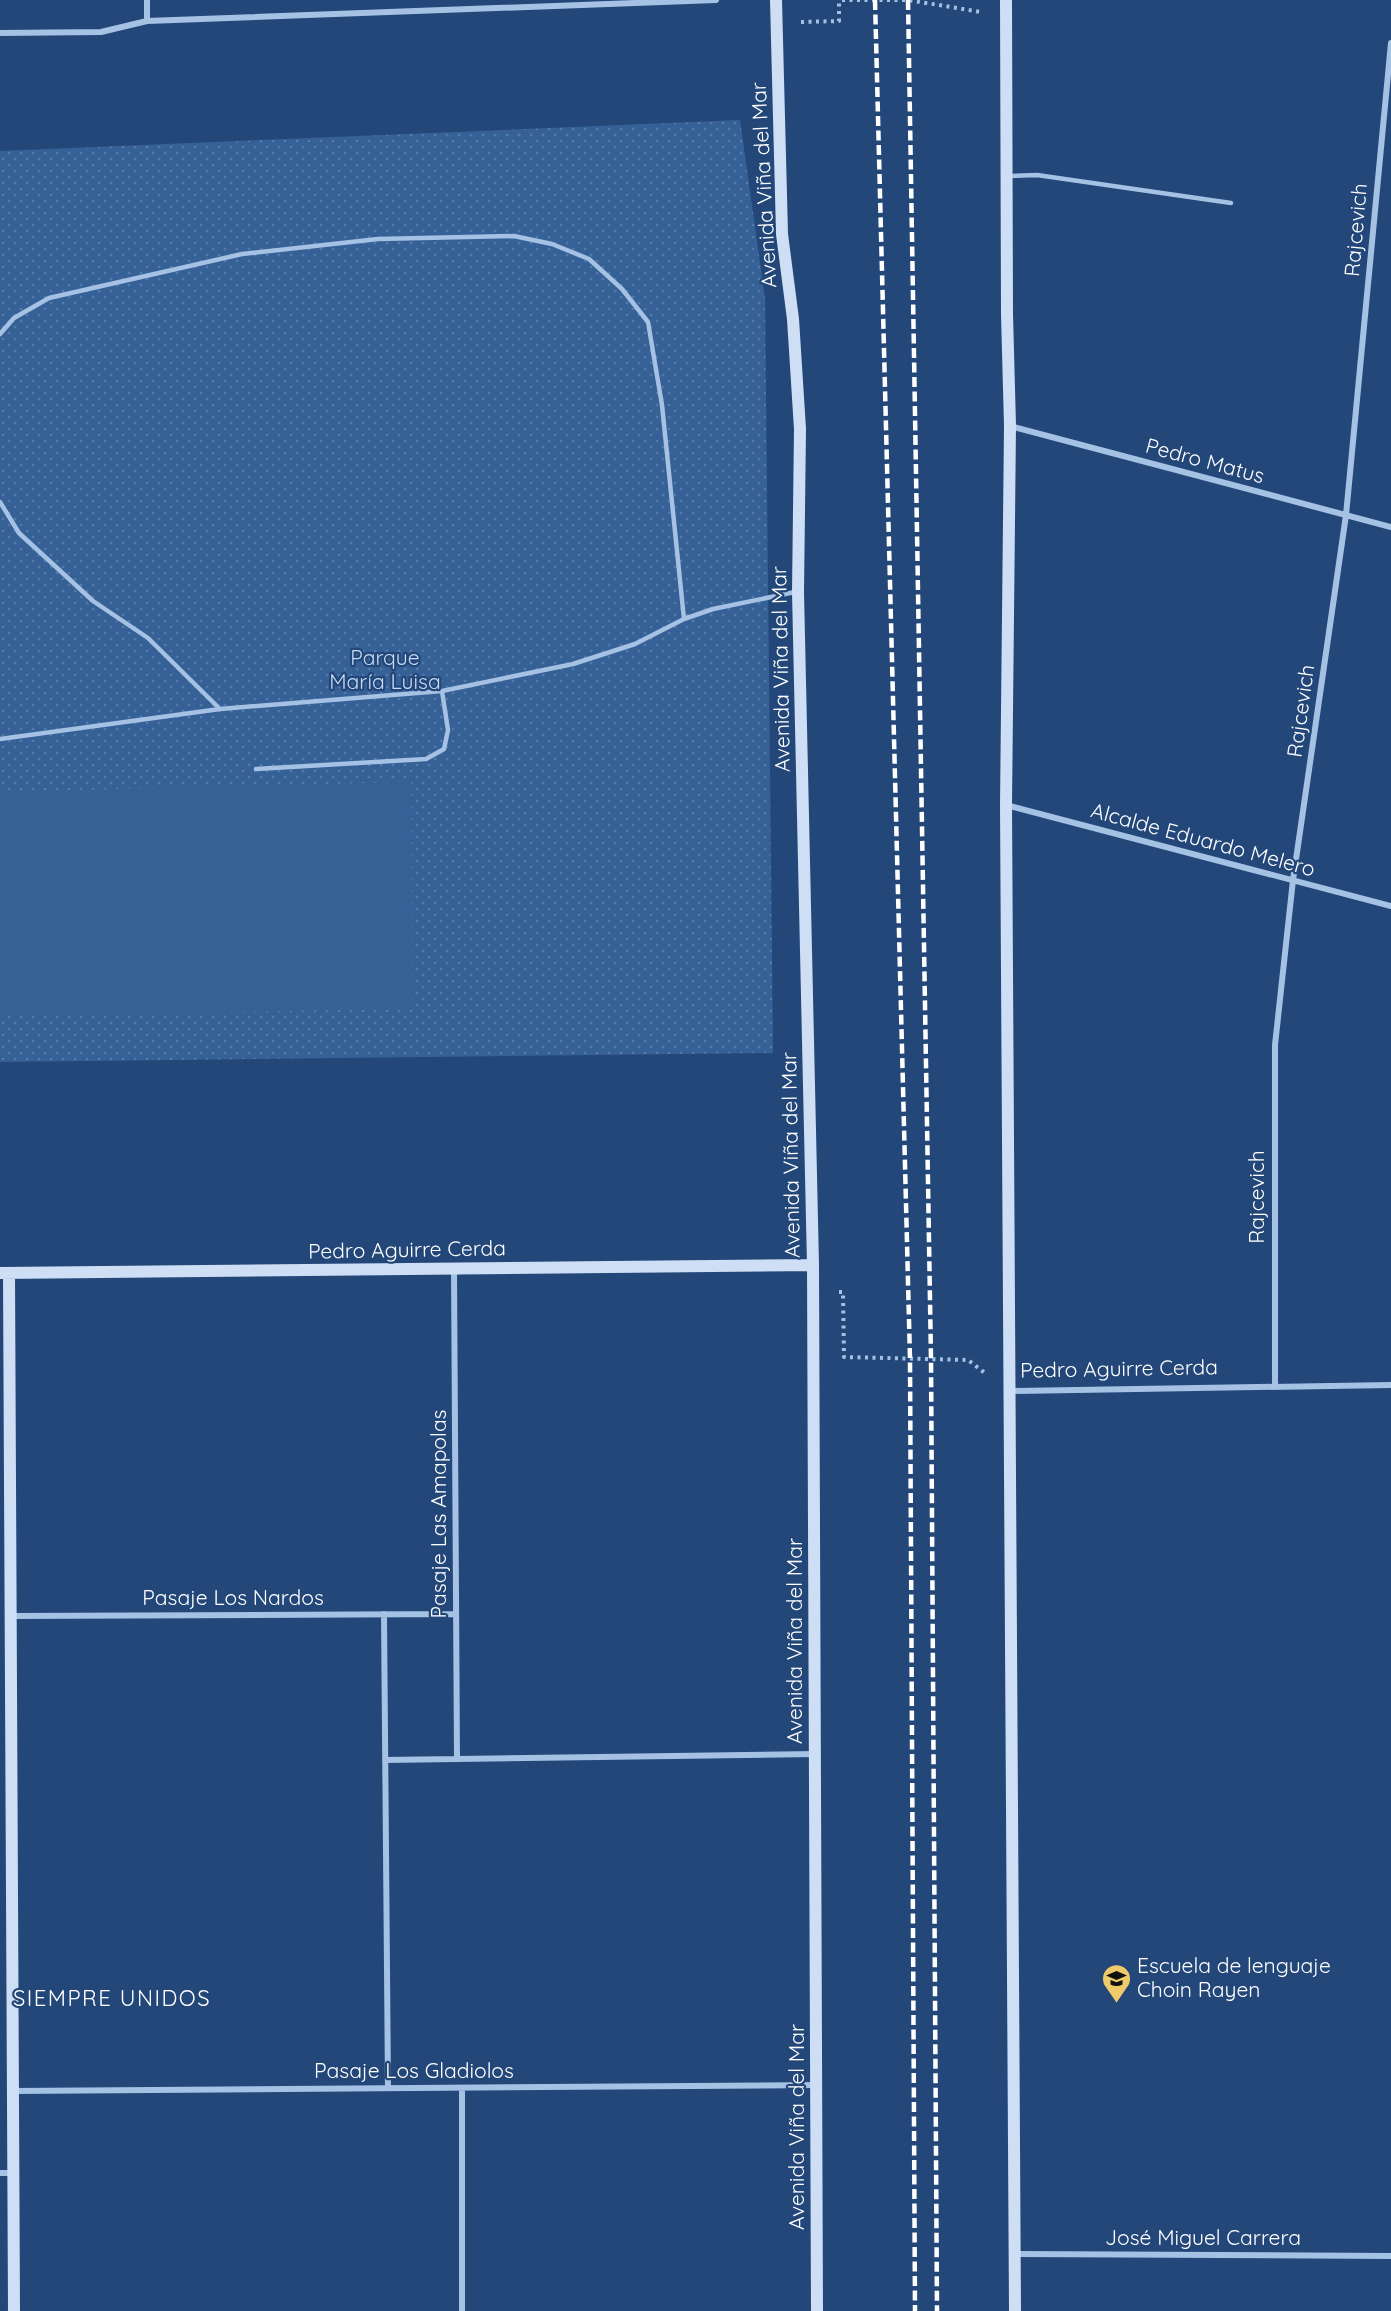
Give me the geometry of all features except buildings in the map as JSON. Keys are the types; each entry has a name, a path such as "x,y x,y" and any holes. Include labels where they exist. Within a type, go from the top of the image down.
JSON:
{"street":[{"path":"147,0 147,21"},
{"path":"0,33 101,32 147,21 716,0"},
{"name":"Avenida Viña del Mar","path":"776,0 782,234 793,319 801,429 798,591 813,1265 818,2311"},
{"path":"1006,0 1010,426 1006,805 1016,2311"},
{"name":"Rajcevich","path":"1275,1386 1275,1046 1293,880 1346,515 1391,43"},
{"name":"Pedro Matus","path":"1010,426 1391,527"},
{"name":"Alcalde Eduardo Melero","path":"1006,805 1391,906"},
{"name":"Pedro Aguirre Cerda","path":"4,1273 813,1265"},
{"name":"Pasaje Las Amapolas","path":"454,1269 457,1759"},
{"path":"4,1273 10,1616 5,1828 12,2091 6,2173 14,2311"},
{"name":"Pedro Aguirre Cerda","path":"1010,1391 1391,1385"},
{"path":"384,1614 388,2088"},
{"name":"Pasaje Los Nardos","path":"10,1616 456,1614"},
{"path":"385,1760 815,1755"},
{"name":"Pasaje Los Gladiolos","path":"12,2091 816,2085"},
{"path":"462,2088 462,2311"},
{"name":"José Miguel Carrera","path":"1015,2253 1391,2256"}],"lane":[{"path":"1006,176 1037,175 1231,203"},
{"path":"0,334 14,318 49,297 242,254 378,238 514,237 552,244 589,259 622,289 648,322 662,405 684,619"},
{"path":"0,502 19,533 93,601 148,638 220,709"},
{"path":"0,739 220,709 442,691 573,664 635,644 684,619 720,607 798,591"},
{"path":"256,769 426,759 444,749 448,730 442,691"}],"path":[{"path":"776,22 839,21 840,0 908,0 1006,15"},
{"name":"Pedro Aguirre Cerda","path":"813,1292 843,1292 844,1357 968,1360 1010,1391"}],"green space":[{"name":"Parque María Luisa","path":"740,120 765,298 773,1053 0,1062 0,151"},
{"path":"411,782 412,1009 0,1015 0,792"}],"railway":[{"path":"875,0 910,1359 915,2311"},
{"path":"908,0 931,1359 937,2311"}],"place":[{"name":"Escuela de lenguaje Choin Rayen","path":"1116,2004"}],"district":[{"name":"SIEMPRE UNIDOS","path":"112,1998"}]}
